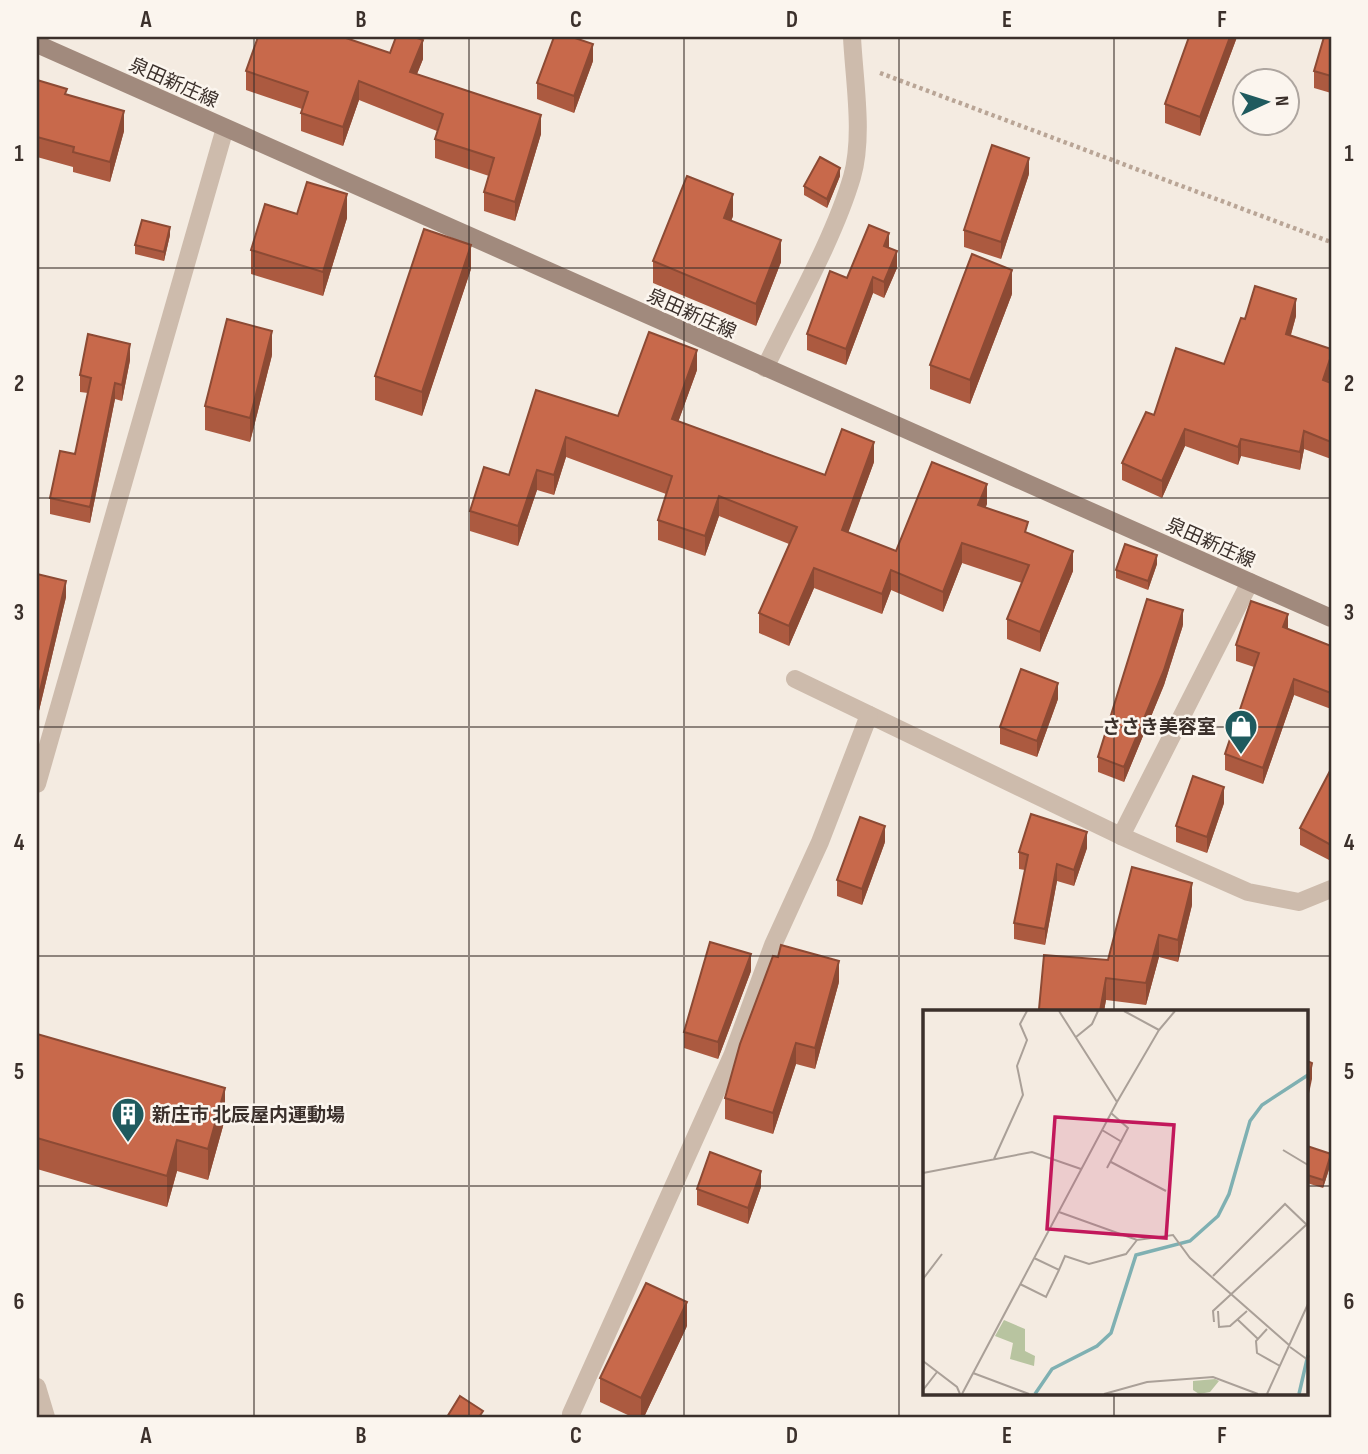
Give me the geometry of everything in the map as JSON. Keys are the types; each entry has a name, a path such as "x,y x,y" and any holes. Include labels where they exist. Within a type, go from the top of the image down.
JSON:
{"main road":[{"name":"泉田新庄線","path":"37,44 1331,618"}],"street":[{"path":"765,368 818,259 853,175 857,122 852,37"},
{"path":"37,784 225,128"},
{"path":"1121,836 1250,582"},
{"path":"795,680 1121,836 1248,892 1299,902 1331,889"},
{"path":"570,1414 732,1056 773,945 820,842 869,715"},
{"path":"37,1387 46,1417"}],"path":[{"path":"853,63 1331,242"}],"building":[{"path":"258,37 343,37 390,53 396,37 414,37 423,40 410,72 541,115 515,202 484,192 494,158 435,139 443,114 359,81 343,127 301,113 308,92 246,71"},
{"path":"554,37 572,37 593,44 574,96 537,83"},
{"path":"1189,37 1230,37 1200,117 1165,104"},
{"path":"1324,37 1331,37 1331,76 1314,71"},
{"path":"37,80 67,89 65,94 124,111 110,162 73,152 74,147 37,137"},
{"path":"992,145 1029,158 1001,242 964,230"},
{"path":"820,157 840,168 827,199 804,186"},
{"path":"687,176 733,194 724,218 781,240 756,304 653,261"},
{"path":"307,182 347,194 323,272 251,250 265,204 297,214"},
{"path":"142,220 170,227 164,252 135,245"},
{"path":"869,225 889,233 884,246 897,251 884,282 873,277 846,349 807,334 830,271 847,278"},
{"path":"424,229 471,245 422,392 375,376"},
{"path":"972,254 1012,270 970,380 930,365"},
{"path":"1255,286 1296,299 1286,334 1331,349 1323,380 1331,383 1331,442 1304,431 1300,452 1241,439 1238,447 1185,429 1162,481 1122,463 1146,412 1154,415 1176,348 1224,364 1241,318 1245,319"},
{"path":"227,319 272,331 250,418 205,406"},
{"path":"649,332 697,350 672,419 825,475 842,429 874,442 842,530 896,551 932,462 987,484 978,505 1028,522 1025,532 1073,551 1040,632 1007,619 1029,565 962,543 943,592 891,570 882,594 814,568 789,626 759,613 797,527 719,496 705,536 658,520 672,476 566,437 554,475 537,470 518,526 470,511 484,467 509,475 536,390 618,416"},
{"path":"88,334 130,344 122,385 115,383 90,507 50,498 60,451 75,454 91,378 80,375"},
{"path":"1125,544 1157,555 1148,581 1116,570"},
{"path":"37,574 66,581 38,699 37,699"},
{"path":"1147,599 1183,610 1164,670 1124,767 1098,757"},
{"path":"1251,601 1288,614 1283,627 1331,646 1331,693 1294,679 1263,768 1225,754 1259,653 1236,645"},
{"path":"1021,669 1058,683 1037,741 1000,727"},
{"path":"1331,769 1331,845 1300,828"},
{"path":"1193,776 1224,787 1207,837 1176,826"},
{"path":"1031,814 1087,832 1074,870 1057,864 1045,929 1014,923 1028,855 1019,852"},
{"path":"860,817 885,826 862,889 837,880"},
{"path":"1132,867 1192,883 1178,940 1159,935 1146,983 1106,978 1100,1010 1039,1009 1044,955 1108,960"},
{"path":"710,942 751,954 718,1042 684,1032"},
{"path":"781,945 839,961 815,1048 796,1043 773,1113 725,1098 740,1044 773,956 778,957"},
{"name":"新庄市 北辰屋内運動場","path":"37,1034 225,1088 208,1149 177,1140 167,1176 37,1138"},
{"path":"1308,1061 1312,1063 1308,1082"},
{"path":"1308,1146 1331,1154 1323,1180 1308,1175"},
{"path":"710,1152 761,1171 748,1208 697,1189"},
{"path":"646,1283 687,1302 641,1398 600,1378"},
{"path":"460,1396 483,1411 479,1417 447,1417"}],"place":[{"name":"ささき美容室","path":"1241,756"},
{"name":"新庄市 北辰屋内運動場","path":"128,1144"}]}
